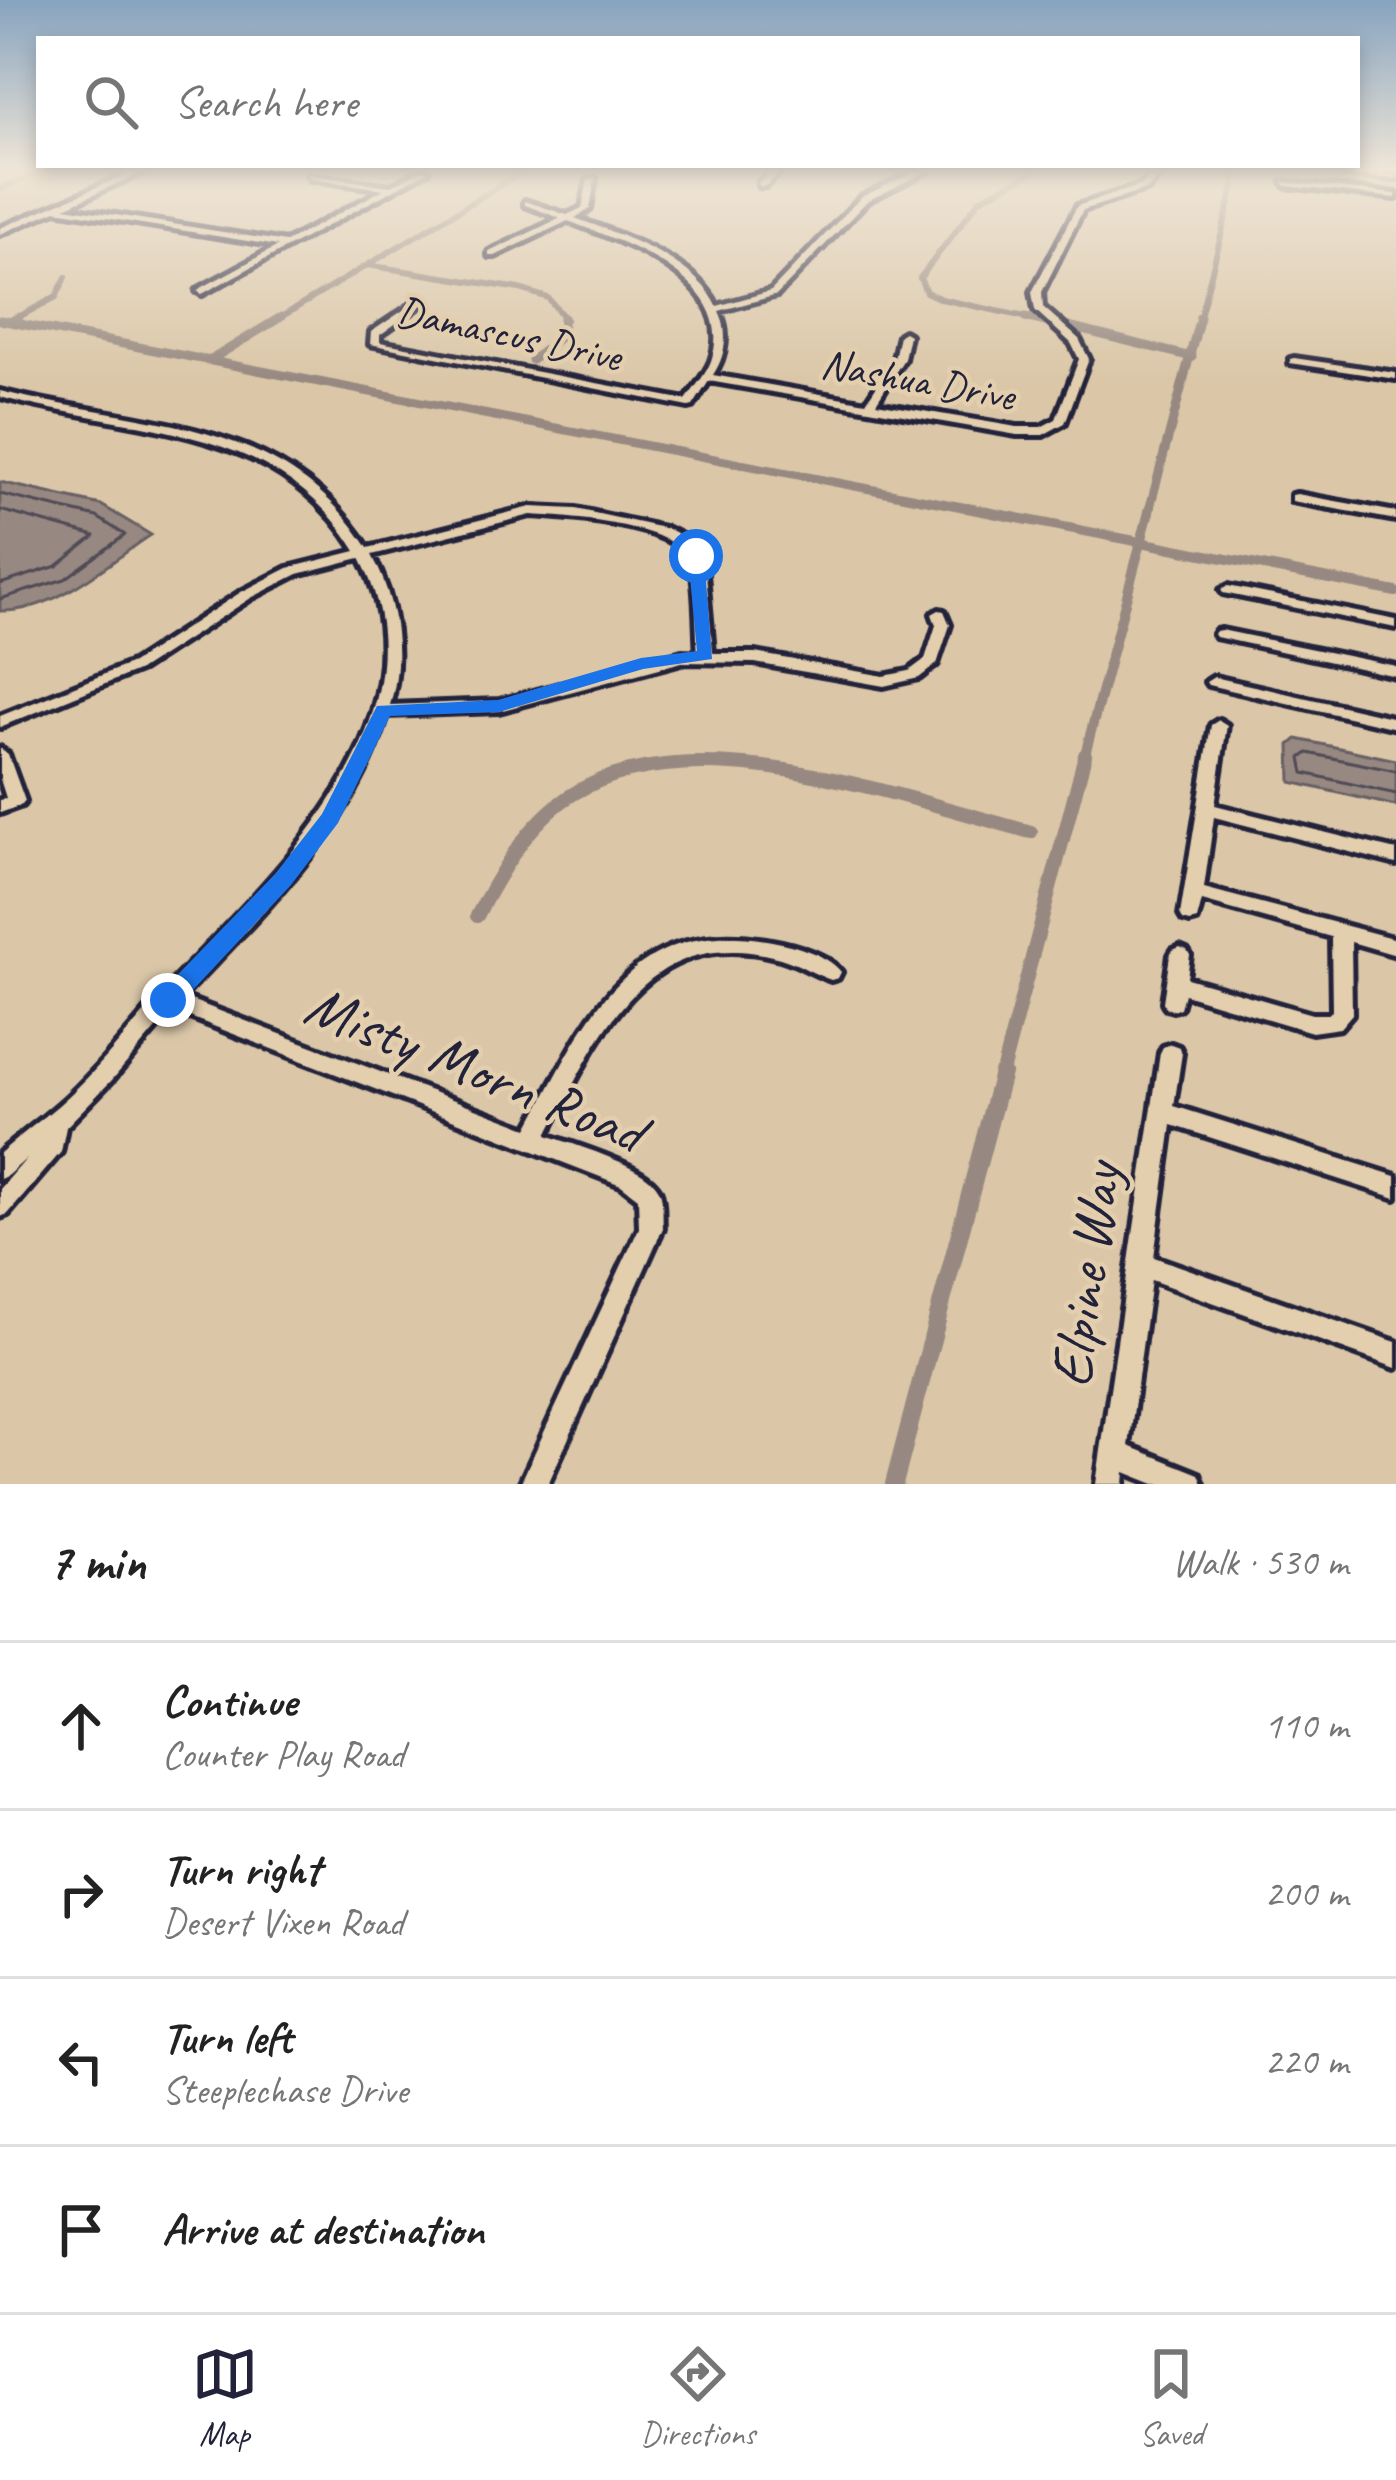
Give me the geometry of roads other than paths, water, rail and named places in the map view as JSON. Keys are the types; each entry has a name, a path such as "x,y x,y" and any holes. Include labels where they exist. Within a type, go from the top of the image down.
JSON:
{"street":[{"path":"258,240 287,245"},
{"path":"202,291 296,240"},
{"name":"Damascus Drive","path":"492,254 521,240"},
{"path":"617,240 668,262 698,285 716,309 723,342 710,378"},
{"path":"716,309 774,293 824,240"},
{"name":"Nashua Drive","path":"710,378 1017,431 1057,426 1083,355 1072,337 1042,313 1036,292 1063,240"},
{"name":"Damascus Drive","path":"417,304 375,334 375,344 689,404 710,378"},
{"path":"869,406 899,359 904,335"},
{"path":"1294,362 1396,376"},
{"path":"0,394 178,430 267,460 330,507 363,550 384,599 392,658 383,710 330,818 284,879 56,1123 0,1168"},
{"path":"1297,498 1396,516"},
{"path":"0,722 137,666 279,577 363,550 531,511 569,512 663,532 685,543 697,559 706,655"},
{"path":"1228,590 1396,624"},
{"path":"383,710 499,706 641,664 706,655 755,658 868,680 900,679 932,661 943,625 939,614"},
{"path":"1221,634 1396,671"},
{"path":"1214,682 1396,723"},
{"path":"1190,915 1219,725"},
{"path":"0,754 16,801 0,807"},
{"path":"1205,808 1396,856"},
{"path":"1193,892 1396,946"},
{"path":"1180,955 1174,993 1312,1023 1334,1022 1342,1015 1341,932"},
{"path":"533,1140 609,1006 652,966 690,950 735,943 777,947 831,973"},
{"name":"Misty Morn Road","path":"168,1000 533,1140 640,1183 649,1193 654,1216 534,1484"},
{"name":"Elpine Way","path":"1109,1484 1171,1053"},
{"name":"Elpine Way","path":"1162,1112 1396,1186"},
{"path":"0,1206 53,1144 56,1123"},
{"path":"1141,1264 1396,1355"},
{"name":"Elpine Way","path":"1114,1454 1189,1484"}],"water":[{"path":"0,482 101,505 151,535 61,595 41,604 0,611"},
{"path":"1297,739 1396,760 1396,806 1291,782 1290,745"}],"waterway":[{"path":"367,265 409,240"},
{"path":"949,240 920,278 926,292 1025,317"},
{"path":"1199,320 1220,240"},
{"path":"276,320 367,265"},
{"path":"367,265 520,289 548,298 566,320"},
{"path":"13,320 56,297 66,277"},
{"path":"10,322 19,317"},
{"path":"212,359 281,317"},
{"path":"532,360 562,335 563,317"},
{"path":"1025,317 1039,320"},
{"path":"1025,317 1046,322"},
{"path":"1190,356 1200,317"},
{"path":"0,320 10,322"},
{"path":"10,322 983,511"},
{"path":"1061,325 1190,356"},
{"path":"1149,511 1190,356"},
{"path":"967,508 1141,542"},
{"path":"1141,542 1150,508"},
{"path":"1084,758 1141,542"},
{"path":"1141,542 1396,592"},
{"path":"1001,1076 1085,755"},
{"path":"477,916 517,849 557,805 622,773 678,764 738,764 800,772 1031,832"},
{"path":"894,1484 1002,1073"}]}
